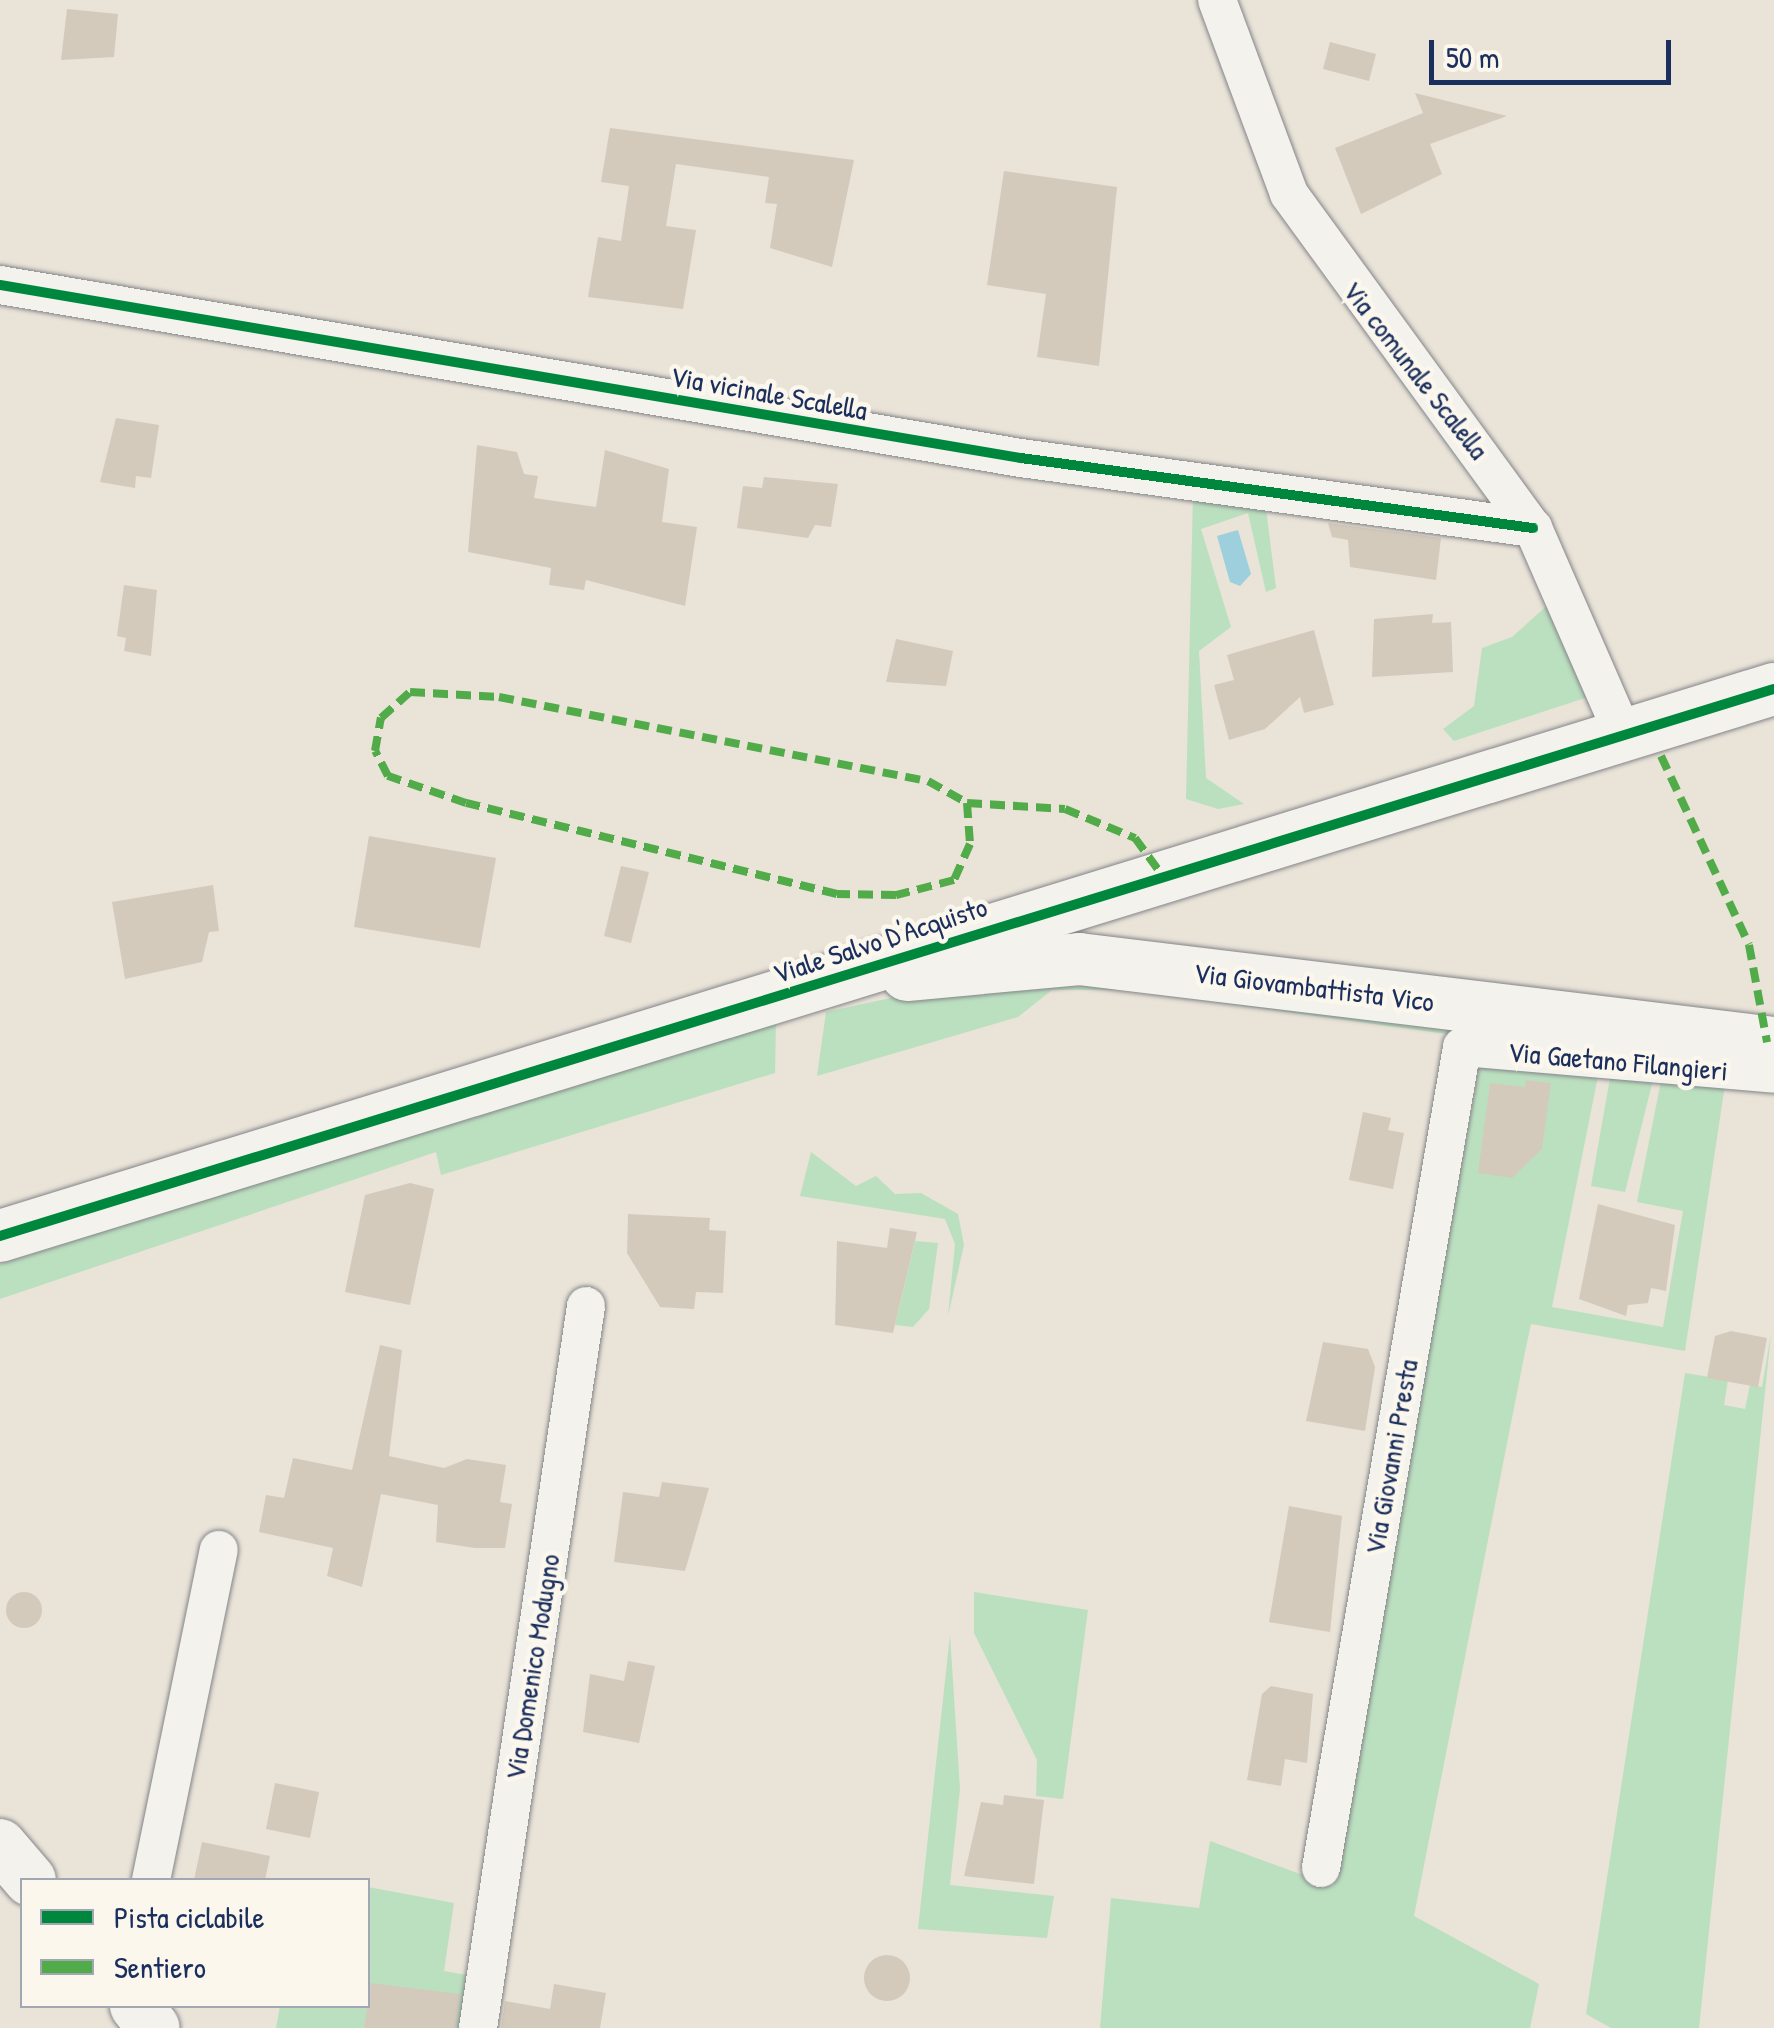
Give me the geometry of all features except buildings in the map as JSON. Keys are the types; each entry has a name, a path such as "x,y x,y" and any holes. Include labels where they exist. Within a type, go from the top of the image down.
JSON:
{"street":[{"name":"Via comunale Scalella","path":"1217,0 1289,194 1533,528 1624,736"},
{"name":"Via vicinale Scalella","path":"0,285 1021,458 1533,528"},
{"name":"Viale Salvo D'Acquisto","path":"0,1236 1026,916 1774,689"},
{"path":"1026,916 1046,947 1079,958"},
{"name":"Via Giovambattista Vico","path":"854,972 927,976 1079,958 1774,1043"},
{"name":"Via Gaetano Filangieri","path":"1462,1047 1774,1074"},
{"name":"Via Giovanni Presta","path":"1321,1868 1462,1047"},
{"name":"Via Domenico Modugno","path":"478,2028 586,1306"},
{"path":"150,1878 219,1550"},
{"path":"0,1845 28,1878"},
{"path":"138,2008 154,2028"}],"green space":[{"path":"1193,495 1265,501 1276,588 1266,592 1248,513 1201,529 1231,627 1199,651 1206,778 1244,804 1218,809 1186,799"},
{"path":"1551,602 1588,697 1454,741 1443,729 1474,706 1482,648 1512,637"},
{"path":"1057,978 1496,1026 1483,1039 1126,990 1052,990 1018,1017 817,1076 826,1012 927,990"},
{"path":"776,1019 775,1073 441,1175 436,1152 0,1299 0,1264"},
{"path":"1480,1061 1598,1076 1552,1307 1663,1327 1683,1211 1637,1202 1661,1081 1726,1078 1685,1351 1531,1324 1525,1352 1414,1916 1539,1984 1530,2028 1100,2028 1111,1898 1199,1908 1210,1841 1333,1886"},
{"path":"1610,1078 1653,1080 1625,1192 1591,1186"},
{"path":"811,1152 856,1186 876,1176 895,1194 921,1193 958,1214 964,1245 948,1316 955,1244 945,1219 800,1196"},
{"path":"915,1241 938,1243 929,1309 913,1327 895,1325"},
{"path":"1771,1334 1699,2028 1611,2028 1586,2014 1685,1373 1728,1380 1724,1405 1745,1409 1750,1385 1762,1387"},
{"path":"974,1592 1088,1610 1063,1799 1036,1796 1037,1760 974,1633"},
{"path":"950,1635 960,1789 950,1885 1054,1896 1047,1938 918,1929"},
{"path":"370,1887 454,1903 444,1971 467,1975 460,2028 276,2028 280,2008 370,2008"}],"water":[{"path":"1238,530 1251,574 1240,586 1230,582 1217,536"}],"marked path":[{"path":"967,803 970,844 954,880 896,895 837,894 466,803 388,776 375,751 381,718 410,692 499,697 928,781 967,803 1065,809 1135,838 1162,875"},
{"path":"1661,756 1749,945 1767,1042"}],"cycle path":[{"path":"0,285 1021,458 1533,528"},
{"path":"0,1236 1774,689"}]}
